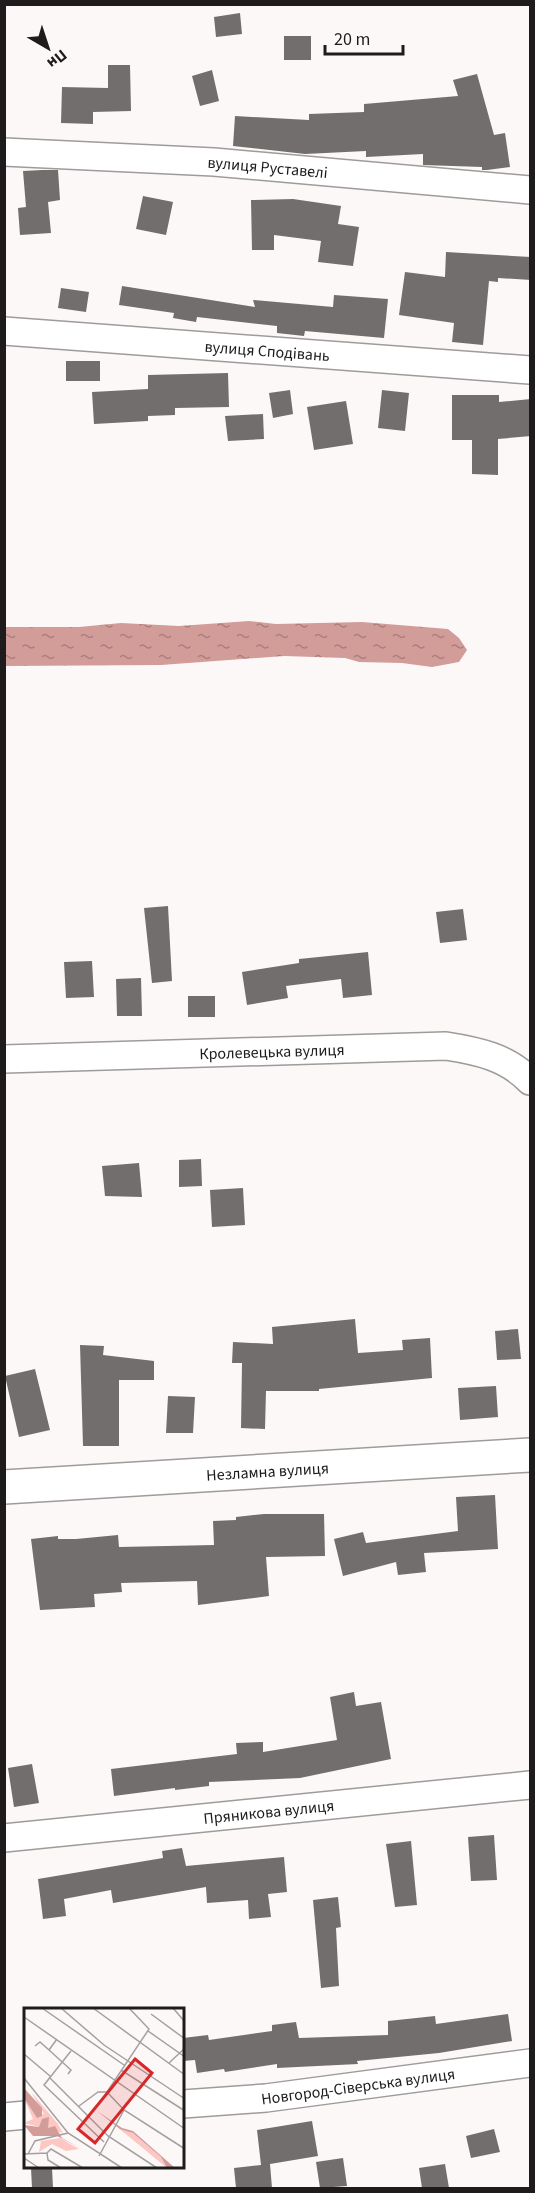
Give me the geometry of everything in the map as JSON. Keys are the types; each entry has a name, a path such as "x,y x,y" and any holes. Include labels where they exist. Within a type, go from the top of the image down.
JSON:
{"street":[{"name":"вулиця Руставелі","path":"4,152 214,162 531,190"},
{"name":"вулиця Сподівань","path":"4,331 531,370"},
{"name":"Кролевецька вулиця","path":"4,1059 446,1046 484,1052 519,1070 531,1081"},
{"name":"Незламна вулиця","path":"4,1487 531,1455"},
{"name":"Пряникова вулиця","path":"4,1838 531,1785"},
{"name":"Новгород-Сіверська вулиця","path":"184,2104 266,2098 531,2063"},
{"path":"4,2116 24,2115"}],"water":[{"path":"249,621 276,624 362,622 448,629 459,638 467,650 459,662 432,667 402,663 359,662 345,658 284,656 161,665 5,666 5,627 79,627 121,623 179,626"}],"building":[{"path":"240,13 242,34 216,37 214,17"},
{"path":"284,36 311,36 311,60 284,60"},
{"path":"108,65 130,65 131,111 93,112 93,124 61,123 62,87 108,88"},
{"path":"212,70 219,101 200,106 192,76"},
{"path":"477,74 494,135 505,133 510,167 482,170 482,167 423,165 423,154 366,157 366,151 305,154 233,146 235,116 309,120 309,114 364,112 364,104 458,96 453,80"},
{"path":"58,170 60,200 48,202 51,233 20,235 18,208 26,207 23,171"},
{"path":"143,196 173,202 166,235 136,229"},
{"path":"293,199 341,206 338,224 359,227 353,266 318,262 321,241 274,235 274,250 252,250 251,200"},
{"path":"446,252 531,257 531,280 498,278 498,282 489,281 483,345 452,342 454,323 399,315 405,272 445,277"},
{"path":"122,286 255,307 253,300 333,307 334,295 388,299 384,338 305,331 304,336 277,333 277,326 197,317 196,322 173,318 174,313 119,305"},
{"path":"61,288 89,292 86,312 58,308"},
{"path":"66,361 100,361 100,381 66,381"},
{"path":"228,373 229,407 175,408 175,415 148,416 148,421 94,424 92,392 148,389 148,375"},
{"path":"290,390 293,414 273,418 269,393"},
{"path":"382,390 409,393 405,431 378,428"},
{"path":"452,395 499,395 499,402 531,399 531,436 498,439 498,475 472,474 472,440 452,440"},
{"path":"346,401 353,444 314,450 307,407"},
{"path":"263,414 264,439 228,441 225,416"},
{"path":"168,906 172,981 152,983 144,908"},
{"path":"463,909 467,940 440,943 436,912"},
{"path":"368,952 372,995 343,998 341,979 286,986 288,998 247,1005 242,972 299,963 299,959"},
{"path":"92,961 94,997 66,998 64,962"},
{"path":"141,978 142,1016 117,1016 116,979"},
{"path":"188,996 215,996 215,1017 188,1017"},
{"path":"201,1159 202,1186 179,1187 179,1160"},
{"path":"139,1163 142,1197 105,1196 102,1166"},
{"path":"243,1188 245,1225 212,1227 210,1190"},
{"path":"355,1319 358,1353 403,1350 402,1340 430,1338 432,1378 319,1389 319,1391 266,1391 265,1429 241,1428 242,1363 232,1363 233,1342 273,1344 272,1327"},
{"path":"518,1329 521,1359 497,1360 495,1331"},
{"path":"80,1345 104,1346 103,1355 154,1361 154,1380 119,1380 119,1446 83,1446"},
{"path":"35,1369 50,1430 19,1437 5,1376"},
{"path":"496,1386 498,1417 460,1420 458,1388"},
{"path":"168,1396 195,1397 193,1433 166,1433"},
{"path":"495,1495 498,1549 424,1553 426,1572 398,1575 396,1562 343,1576 334,1539 363,1532 366,1543 458,1531 456,1497"},
{"path":"264,1514 324,1514 325,1556 266,1557 269,1596 198,1605 197,1581 121,1583 122,1592 94,1594 95,1607 40,1610 31,1539 58,1536 58,1539 76,1539 118,1535 119,1547 214,1545 213,1521 236,1520 236,1517"},
{"path":"354,1692 356,1706 381,1702 391,1759 300,1778 209,1782 209,1786 114,1796 111,1769 237,1754 236,1743 263,1742 263,1752 337,1740 330,1697"},
{"path":"32,1764 39,1803 14,1807 8,1768"},
{"path":"494,1835 497,1880 471,1881 468,1837"},
{"path":"411,1841 417,1905 395,1907 386,1844"},
{"path":"182,1848 186,1866 284,1857 287,1892 268,1894 271,1917 249,1919 248,1900 207,1903 206,1887 113,1903 111,1890 64,1899 66,1916 43,1919 38,1879 163,1858 162,1851"},
{"path":"338,1897 341,1927 336,1928 339,1986 321,1988 313,1900"},
{"path":"508,2014 512,2041 439,2053 357,2061 358,2064 277,2068 277,2064 225,2072 224,2069 197,2073 195,2060 184,2061 184,2038 208,2035 209,2040 272,2031 272,2025 296,2022 299,2038 388,2035 388,2021 435,2016 436,2024"},
{"path":"312,2121 318,2156 270,2164 272,2188 236,2188 234,2168 261,2165 257,2130"},
{"path":"494,2129 500,2152 471,2158 466,2136"},
{"path":"343,2158 347,2186 320,2188 316,2162"},
{"path":"445,2164 449,2188 422,2188 419,2168"},
{"path":"31,2169 52,2169 53,2188 32,2188"}]}
